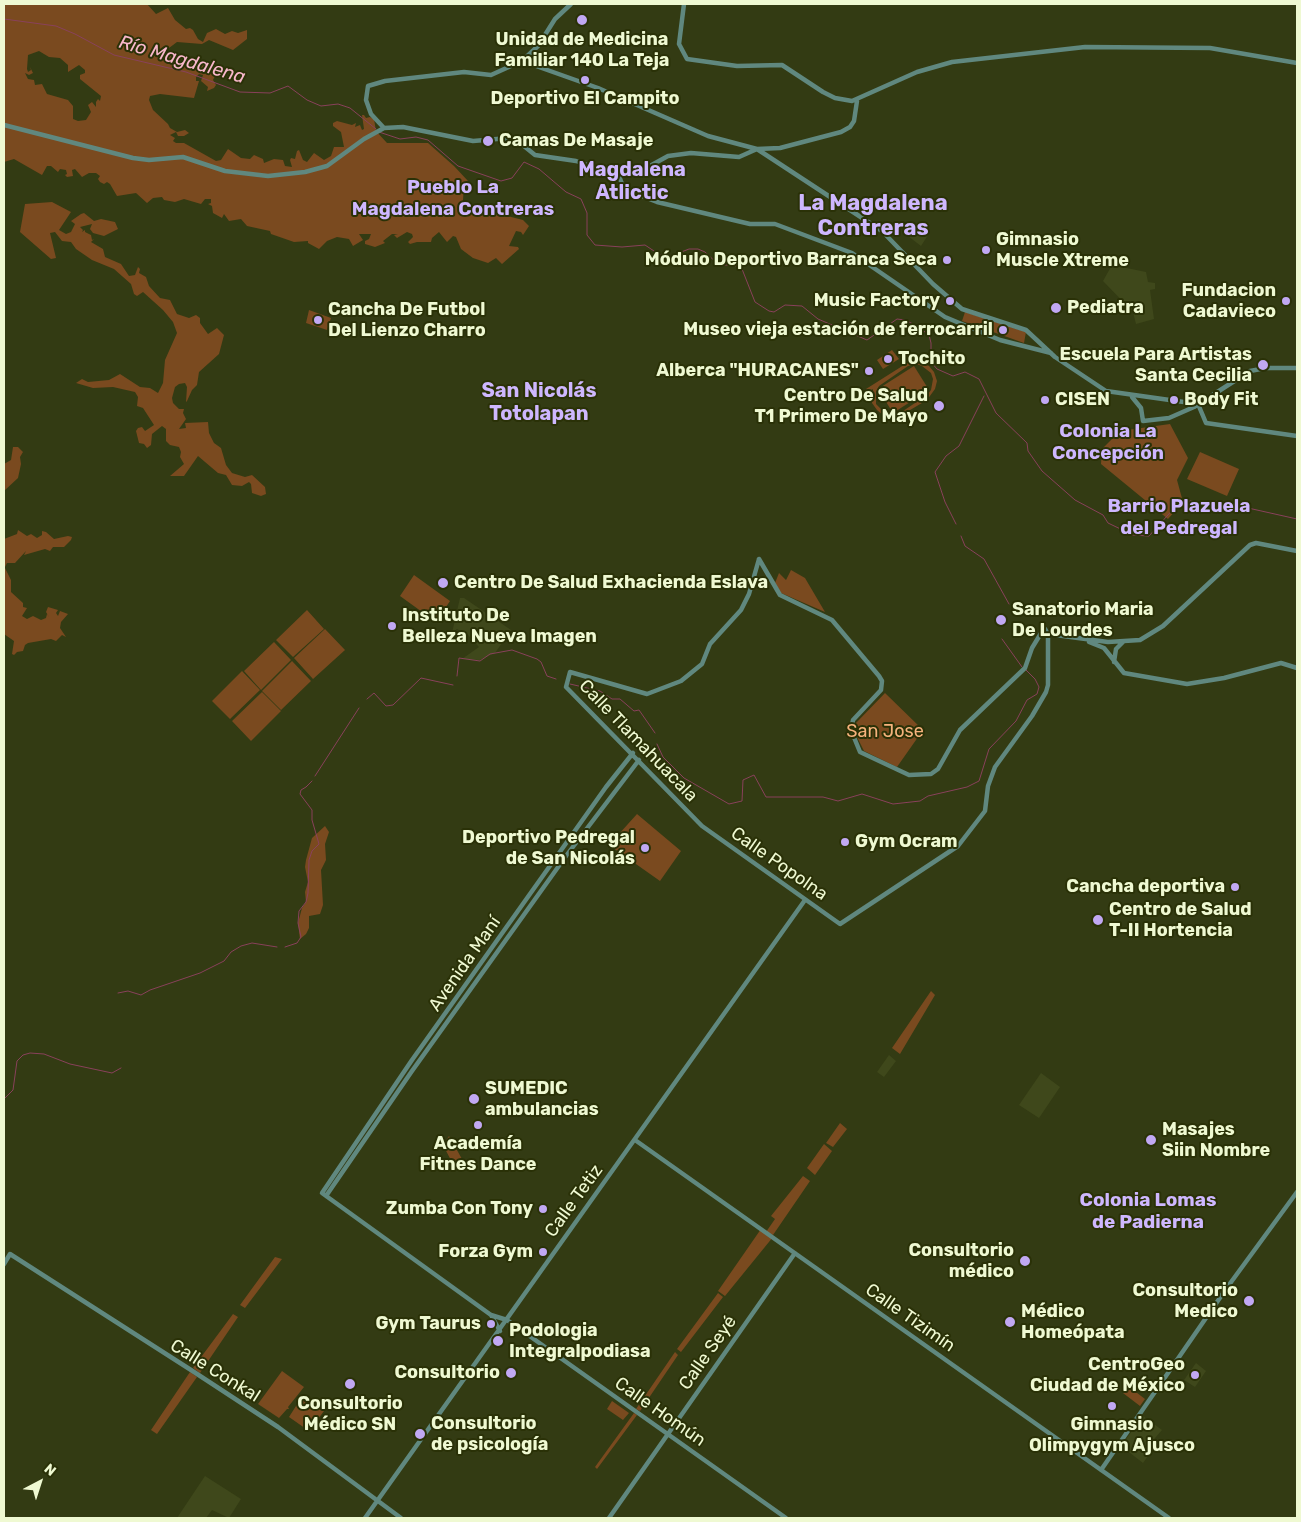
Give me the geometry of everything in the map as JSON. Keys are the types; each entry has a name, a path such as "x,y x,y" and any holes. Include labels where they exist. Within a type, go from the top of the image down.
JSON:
{"street":[{"path":"381,130 371,114 366,100 366,90 372,83 465,72 486,75 522,61 538,46 555,19 571,4"},
{"path":"684,4 679,44 687,59 737,66 782,65 830,96 857,100 917,72 952,62 1086,47 1210,48 1297,63"},
{"path":"522,61 598,88 708,136 758,149 780,148 841,132 850,127 854,121 857,100"},
{"path":"4,125 133,158 149,160 183,157 225,171 268,176 305,172 327,166 381,130 403,127 472,141 509,138 520,142 535,155 576,161 619,176"},
{"path":"619,176 626,170 650,167 668,156 691,153 739,157 758,149"},
{"path":"758,149 882,231 933,284 962,309 1026,330 1051,353 1091,383 1106,391 1197,407"},
{"path":"619,176 622,187 626,191 666,205 750,224 775,224 852,253 938,312 1003,340 1051,353"},
{"path":"1028,348 1034,345 1033,337"},
{"path":"1130,396 1141,408 1143,421 1172,417 1197,407 1250,371 1266,368 1297,368"},
{"path":"1197,407 1206,423 1297,436"},
{"path":"1082,640 1123,642 1148,637 1163,626 1250,545 1256,543 1297,551"},
{"name":"Calle Tlamahuacala","path":"702,826 566,687 570,672 646,694 681,681 702,664 710,644 741,610 749,594 759,559 780,595 832,620 879,676 882,684 881,690 851,725 855,744 864,755 906,774 931,774 941,765 960,730 1018,677 1024,668 1036,639 1046,629 1048,636"},
{"path":"1048,636 1098,644 1104,648 1121,671 1130,675 1192,684 1282,663 1297,668"},
{"name":"Calle Popolna","path":"702,826 840,924 958,846 985,811 988,786 995,767 1032,716 1046,692 1048,636"},
{"path":"1104,648 1108,646 1108,642"},
{"path":"1114,662 1114,653 1123,642"},
{"name":"Avenida Maní","path":"322,1193 412,1060 632,753"},
{"name":"Avenida Maní","path":"326,1196 412,1071 566,856 639,760"},
{"name":"Calle Tetiz","path":"365,1518 500,1331 805,900"},
{"name":"Calle Tizimín","path":"635,1140 1169,1518"},
{"path":"1101,1470 1226,1289 1297,1192"},
{"name":"Calle Homún","path":"322,1193 491,1315 506,1320 786,1518"},
{"name":"Calle Seyé","path":"609,1518 795,1253"},
{"name":"Calle Conkal","path":"4,1264 10,1254 252,1410 401,1518"},
{"name":"Calle Homún","path":"491,1315 500,1331"}],"shaded area":[{"path":"910,221 930,232 921,246 904,233 906,224"},
{"path":"1112,265 1146,272 1148,282 1155,283 1155,289 1150,290 1154,319 1136,324 1133,312 1103,281"},
{"path":"460,598 464,598 511,630 495,653 480,660 462,659 479,647 468,635 457,629 452,633"},
{"path":"889,1055 896,1061 884,1077 877,1072"},
{"path":"1041,1073 1060,1087 1039,1118 1019,1105"},
{"name":"CentroGeo Ciudad de México","path":"1196,1363 1206,1371 1195,1387 1184,1380"},
{"path":"1143,1416 1162,1430 1149,1445 1153,1449 1143,1463 1121,1446"},
{"path":"205,1476 241,1499 229,1518 212,1510 206,1518 177,1518"}],"green space":[{"path":"4,4 147,4 156,14 168,8 175,20 186,29 190,28 193,30 198,39 203,42 207,33 216,29 225,34 232,31 238,33 247,30 247,39 233,50 209,40 202,44 177,42 165,51 182,64 185,63 187,56 189,57 187,63 189,65 194,60 203,62 215,76 213,80 216,85 207,91 208,87 201,81 203,75 199,74 196,77 196,81 199,81 194,98 160,94 150,96 149,100 153,110 170,128 177,132 185,130 189,133 184,136 178,136 176,132 170,135 175,138 173,141 176,143 184,143 216,161 221,160 228,149 241,158 250,159 254,155 263,159 264,163 274,159 283,160 285,166 292,167 290,160 291,158 295,159 299,150 303,160 307,162 314,153 324,160 331,156 334,147 344,147 341,132 333,126 333,123 337,121 352,125 356,123 355,127 360,125 362,130 364,129 362,115 364,115 366,118 374,119 376,131 387,143 428,143 454,166 468,181 464,187 462,212 472,207 523,220 529,226 523,235 521,232 516,231 509,246 518,247 519,249 502,264 496,258 488,263 473,258 461,249 456,237 453,236 447,242 439,232 432,238 431,242 410,244 408,242 413,237 412,234 407,232 397,238 394,235 398,234 392,234 383,241 385,243 375,247 365,244 365,241 369,239 371,234 359,234 363,240 353,246 349,239 337,237 327,241 319,249 308,243 308,241 294,242 271,234 270,231 247,226 241,219 229,221 224,214 222,218 213,213 212,206 208,204 211,203 211,199 205,199 201,204 184,199 175,202 164,200 162,197 153,198 147,203 136,193 117,196 110,184 100,182 98,179 100,176 96,173 89,173 82,177 75,169 72,170 73,176 67,177 65,175 67,174 66,170 60,169 58,172 51,166 47,166 42,175 14,159 4,162","holes":["39,51 49,57 60,58 68,65 68,72 79,65 85,70 85,73 80,75 80,79 101,96 100,101 98,99 96,102 96,107 92,102 88,105 91,112 86,120 78,121 73,119 73,106 68,100 47,94 42,84 35,85 34,80 28,79 25,73 29,75 33,73 30,67 31,70 28,72 27,69 28,55"]},
{"path":"52,202 71,212 59,230 66,234 71,232 75,224 71,221 84,213 94,221 101,219 115,222 118,229 104,236 93,233 90,229 92,224 80,227 83,230 82,232 85,230 85,232 91,235 92,240 94,239 91,242 103,249 105,257 121,264 129,276 135,275 138,267 140,269 139,273 146,277 149,286 160,298 170,300 177,314 189,318 196,315 200,318 200,323 208,334 217,328 224,335 219,354 199,372 197,385 186,402 187,387 185,383 175,387 172,398 173,403 179,409 184,409 183,413 186,419 179,429 186,428 185,423 208,422 209,433 214,443 221,448 226,465 232,473 245,477 252,475 265,487 266,494 261,496 252,493 249,482 242,486 232,485 226,475 218,473 198,456 184,476 170,476 184,464 180,457 179,447 170,445 166,441 166,429 162,426 152,434 151,445 147,448 144,444 139,443 136,431 138,428 142,427 145,431 154,425 143,408 137,406 138,397 135,392 113,387 93,388 76,383 82,379 88,382 109,380 120,374 140,387 150,388 158,393 163,383 165,360 177,333 173,322 163,310 143,292 137,296 134,294 131,284 114,269 92,260 76,249 71,242 62,241 55,232 50,233 56,258 51,259 20,232 25,204"},
{"name":"Cancha De Futbol Del Lienzo Charro","path":"309,310 331,318 327,330 306,323"},
{"path":"965,312 1026,332 1024,343 962,321"},
{"name":"Tochito","path":"892,350 899,359 883,369 877,360"},
{"path":"915,358 917,361 929,366 934,372 937,381 935,389 927,400 900,416 893,418 884,416 877,410 872,403 873,389 868,392 866,389","holes":["916,364 931,373 933,379 931,390 927,395 900,413 885,413 876,404 876,392 879,386 908,366"]},
{"path":"914,366 929,390 893,413 878,389"},
{"path":"1170,424 1188,458 1177,480 1183,502 1168,519 1101,464 1102,449 1120,431"},
{"path":"13,447 18,447 23,452 20,457 21,464 18,478 4,491 4,464 11,460"},
{"path":"1200,452 1239,469 1227,496 1187,479"},
{"path":"18,530 27,536 31,534 37,538 42,535 42,531 54,539 72,537 64,547 53,547 50,551 45,549 24,555 26,551 15,563 7,563 5,567 4,539 17,534"},
{"path":"5,568 11,580 11,592 23,603 23,607 27,608 22,616 27,619 33,616 41,620 46,618 47,614 49,617 46,612 48,607 58,610 56,613 58,616 60,611 68,614 61,622 60,628 66,637 62,635 56,641 51,639 28,643 23,651 12,654 14,641 4,634"},
{"path":"791,570 805,578 825,612 781,593 775,583 779,573 786,580"},
{"path":"414,575 450,601 436,622 400,596"},
{"path":"307,610 324,629 293,657 276,640"},
{"path":"325,629 345,650 313,679 294,658"},
{"path":"274,642 291,660 261,690 244,671"},
{"path":"292,661 311,681 281,710 262,691"},
{"path":"242,671 260,690 230,719 212,701"},
{"path":"262,692 281,711 251,741 232,721"},
{"name":"San Jose","path":"885,693 923,730 897,767 864,751 853,729 855,724"},
{"name":"Deportivo Pedregal de San Nicolás","path":"637,814 681,851 660,881 609,845"},
{"path":"325,826 329,832 325,844 326,860 321,870 323,905 320,914 309,916 309,928 300,939 298,923 302,908 306,902 305,892 308,882 305,867 306,860 312,838"},
{"path":"931,991 935,995 900,1054 892,1048"},
{"path":"840,1123 847,1129 833,1147 826,1143"},
{"path":"449,1136 462,1159 455,1168 443,1145"},
{"path":"824,1144 832,1151 815,1175 807,1168"},
{"path":"803,1176 810,1181 773,1235 766,1232 775,1219 771,1216"},
{"path":"761,1229 773,1237 725,1296 718,1291"},
{"path":"275,1257 282,1259 245,1308 240,1305"},
{"path":"718,1293 723,1297 681,1352 677,1349"},
{"path":"233,1314 238,1317 200,1373 193,1368"},
{"path":"675,1352 678,1355 640,1411 636,1409"},
{"path":"282,1371 304,1387 288,1407 289,1409 279,1418 258,1404"},
{"path":"190,1372 197,1377 157,1434 151,1430"},
{"path":"1128,1386 1145,1399 1140,1406 1123,1393"},
{"path":"303,1395 324,1411 309,1431 289,1417"},
{"path":"612,1401 629,1413 623,1420 607,1409"},
{"path":"634,1413 637,1415 597,1469 595,1467"}],"waterway":[{"name":"Río Magdalena","path":"4,19 56,26 114,55 186,72 240,92 270,93 288,86 307,100 321,106 338,104 350,108 376,129"},
{"name":"Río Magdalena","path":"379,132 400,139 416,137 428,140 458,166 501,181 512,178 524,162 539,169 566,192 581,199 587,213 587,235 595,245 622,247 645,245 660,255 671,256 689,249 698,249 705,252 719,265 734,265 742,269 755,302 769,311 774,312 785,305 802,306 818,319 867,340 897,319 905,320 917,326 929,335 931,362 937,369 953,376 965,372 979,379 996,413 1027,443 1028,451 1042,471 1075,500 1103,515 1108,523 1133,535 1149,536 1176,506 1181,502 1191,501 1217,506 1248,508 1297,519"},
{"path":"956,524 945,502 935,472 946,456 959,446 984,396"},
{"path":"961,536 965,546 984,559 1009,604"},
{"path":"1002,639 1022,667"},
{"path":"457,676 459,658 480,661 490,654 512,650 537,659 541,662 547,676 556,679"},
{"path":"657,744 663,757 684,778 729,804 742,801 743,780 754,775 766,797 823,797 838,801 862,794 893,804 920,801 928,796 967,787 979,781 989,749 1016,721 1027,700 1037,694 1039,687 1035,679 1025,669"},
{"path":"367,699 374,693 386,706 393,705 421,678 453,685"},
{"path":"570,684 600,691 612,699 620,699 634,711 639,710 655,733"},
{"path":"315,776 359,708"},
{"path":"285,947 297,943 301,937 298,923 299,911 306,902 308,893 309,860 312,851 319,844 312,820 312,810 300,794 301,790 312,781"},
{"path":"118,993 128,991 141,995 150,990 200,973 224,961 231,952 241,946 252,943 277,947"},
{"path":"4,1099 13,1090 17,1061 23,1055 30,1053 44,1054 70,1064 112,1073 121,1068"}],"place":[{"name":"Unidad de Medicina Familiar 140 La Teja","path":"582,20"},
{"name":"Deportivo El Campito","path":"585,80"},
{"name":"Camas De Masaje","path":"488,141"},
{"name":"Gimnasio Muscle Xtreme","path":"986,250"},
{"name":"Módulo Deportivo Barranca Seca","path":"947,260"},
{"name":"Music Factory","path":"950,301"},
{"name":"Fundacion Cadavieco","path":"1286,301"},
{"name":"Pediatra","path":"1056,308"},
{"name":"Cancha De Futbol Del Lienzo Charro","path":"318,320"},
{"name":"Museo vieja estación de ferrocarril","path":"1003,330"},
{"name":"Tochito","path":"888,359"},
{"name":"Escuela Para Artistas Santa Cecilia","path":"1263,365"},
{"name":"Alberca \"HURACANES\"","path":"869,371"},
{"name":"CISEN","path":"1045,400"},
{"name":"Body Fit","path":"1174,400"},
{"name":"Centro De Salud T1 Primero De Mayo","path":"939,406"},
{"name":"Centro De Salud Exhacienda Eslava","path":"443,583"},
{"name":"Sanatorio Maria De Lourdes","path":"1001,620"},
{"name":"Instituto De Belleza Nueva Imagen","path":"392,626"},
{"name":"Gym Ocram","path":"845,842"},
{"name":"Deportivo Pedregal de San Nicolás","path":"645,848"},
{"name":"Cancha deportiva","path":"1235,887"},
{"name":"Centro de Salud T-II Hortencia","path":"1098,920"},
{"name":"SUMEDIC ambulancias","path":"474,1099"},
{"name":"Academía Fitnes Dance","path":"478,1125"},
{"name":"Masajes Siin Nombre","path":"1151,1140"},
{"name":"Zumba Con Tony","path":"543,1209"},
{"name":"Forza Gym","path":"543,1252"},
{"name":"Consultorio médico","path":"1025,1261"},
{"name":"Consultorio Medico","path":"1249,1301"},
{"name":"Médico Homeópata","path":"1010,1322"},
{"name":"Gym Taurus","path":"491,1324"},
{"name":"Podologia Integralpodiasa","path":"498,1341"},
{"name":"Consultorio","path":"511,1373"},
{"name":"CentroGeo Ciudad de México","path":"1195,1375"},
{"name":"Consultorio Médico SN","path":"350,1384"},
{"name":"Gimnasio Olimpygym Ajusco","path":"1112,1406"},
{"name":"Consultorio de psicología","path":"420,1434"}],"district":[{"name":"Magdalena Atlictic","path":"632,182"},
{"name":"Pueblo La Magdalena Contreras","path":"453,199"},
{"name":"La Magdalena Contreras","path":"873,216"},
{"name":"San Nicolás Totolapan","path":"539,402"},
{"name":"Colonia La Concepción","path":"1108,443"},
{"name":"Barrio Plazuela del Pedregal","path":"1179,518"},
{"name":"Colonia Lomas de Padierna","path":"1148,1212"}]}
